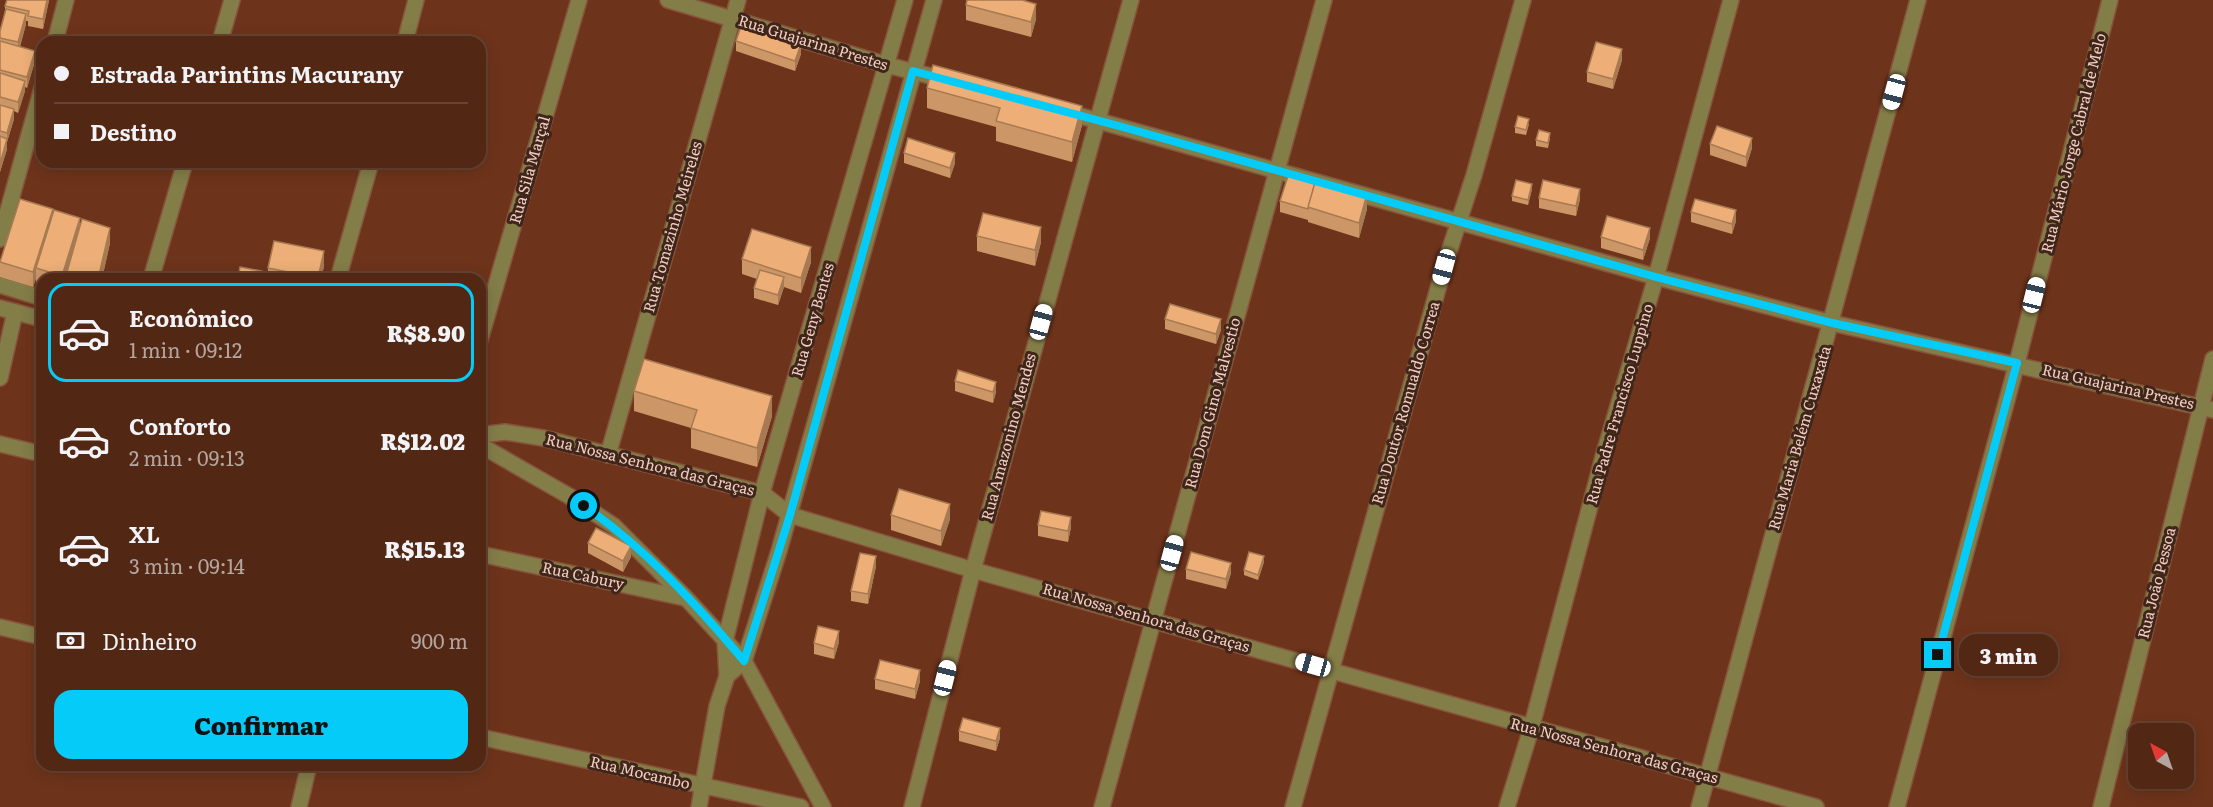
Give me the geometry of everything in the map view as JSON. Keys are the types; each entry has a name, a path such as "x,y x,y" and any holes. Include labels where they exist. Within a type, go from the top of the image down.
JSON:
{"street":[{"path":"57,36 66,0"},
{"path":"222,36 232,0"},
{"path":"407,36 416,0"},
{"name":"Rua Sila Marçal","path":"486,319 579,0"},
{"name":"Rua Guajarina Prestes","path":"668,0 887,65 970,86"},
{"name":"Rua Tomazinho Meireles","path":"608,455 738,0"},
{"name":"Rua Geny Bentes","path":"727,676 725,642 762,493 905,0"},
{"name":"Rua Geny Bentes","path":"744,661 790,515 934,0"},
{"name":"Rua Amazonino Mendes","path":"912,807 973,570 1131,0"},
{"name":"Rua Dom Gino Malvestio","path":"1102,807 1324,0"},
{"name":"Rua Doutor Romualdo Correa","path":"1293,807 1523,0"},
{"name":"Rua Padre Francisco Luppino","path":"1508,807 1731,0"},
{"name":"Rua Maria Belém Cuxaxata","path":"1699,807 1918,0"},
{"name":"Rua Mário Jorge Cabral de Melo","path":"1897,807 2017,363 2110,0"},
{"name":"Rua Guajarina Prestes","path":"1050,108 1656,277 1832,323 2017,363 2207,408"},
{"path":"0,239 36,110"},
{"path":"153,273 183,168"},
{"path":"340,273 369,168"},
{"path":"0,285 36,296"},
{"path":"0,378 8,310 36,317"},
{"name":"Rua João Pessoa","path":"2101,807 2207,408 2213,359"},
{"name":"Rua Nossa Senhora das Graças","path":"486,434 505,432 762,493 790,515 973,570 1154,619 1531,729 1816,807"},
{"path":"0,444 36,453"},
{"path":"486,448 569,496 614,526 686,598 744,661 823,807"},
{"name":"Rua Cabury","path":"486,555 686,598"},
{"path":"0,627 36,636"},
{"path":"699,807 717,706 727,676 744,661"},
{"name":"Rua Mocambo","path":"486,738 801,807"},
{"path":"299,807 308,771"}],"building":[{"path":"7,0 47,0 43,19 28,16 29,11 5,6"},
{"path":"967,0 1022,0 1036,4 1031,22 966,5"},
{"path":"6,9 26,14 18,42 0,38"},
{"path":"742,23 801,44 795,61 736,41"},
{"path":"0,41 35,51 27,77 0,70"},
{"path":"1596,42 1622,49 1613,79 1587,72"},
{"path":"933,65 1082,106 1072,142 996,121 1000,108 927,88"},
{"path":"0,73 25,81 18,102 0,97"},
{"path":"0,105 14,109 7,133 0,131"},
{"path":"1518,116 1529,119 1526,130 1515,127"},
{"path":"1717,126 1752,138 1746,157 1710,144"},
{"path":"1539,130 1550,133 1548,143 1536,140"},
{"path":"0,136 7,139 0,164"},
{"path":"908,138 955,153 950,168 904,153"},
{"path":"1288,176 1315,184 1308,209 1280,201"},
{"path":"1316,179 1367,194 1359,223 1308,207"},
{"path":"1516,180 1532,184 1528,200 1512,196"},
{"path":"1543,180 1580,189 1576,206 1539,198"},
{"path":"20,199 53,209 33,272 0,262"},
{"path":"1695,199 1736,210 1732,224 1691,212"},
{"path":"54,210 80,218 63,273 52,273 36,268"},
{"path":"983,213 1041,227 1035,250 977,236"},
{"path":"1607,216 1650,228 1643,250 1601,237"},
{"path":"82,219 110,228 99,273 67,273"},
{"path":"752,229 811,247 801,278 742,259"},
{"path":"274,241 324,251 319,273 293,273 268,268"},
{"path":"240,267 262,271 262,273 239,273"},
{"path":"760,270 784,277 778,295 754,288"},
{"path":"1170,304 1221,319 1216,334 1165,319"},
{"path":"644,359 772,396 757,448 691,428 697,410 634,391"},
{"path":"958,370 996,382 993,392 955,381"},
{"path":"899,489 950,504 941,531 891,515"},
{"path":"1041,511 1071,517 1068,531 1038,525"},
{"path":"596,528 631,546 623,561 588,543"},
{"path":"1191,552 1231,563 1226,579 1186,569"},
{"path":"1249,552 1264,556 1258,575 1244,570"},
{"path":"860,553 876,556 868,594 851,591"},
{"path":"818,626 839,631 834,649 814,643"},
{"path":"880,660 920,670 915,689 875,679"},
{"path":"963,718 1000,728 996,741 959,731"}],"route":[{"path":"584,506 614,526 642,553 744,661 790,515 913,71 1119,126 1656,277 1832,323 2017,363 1938,655"}]}
